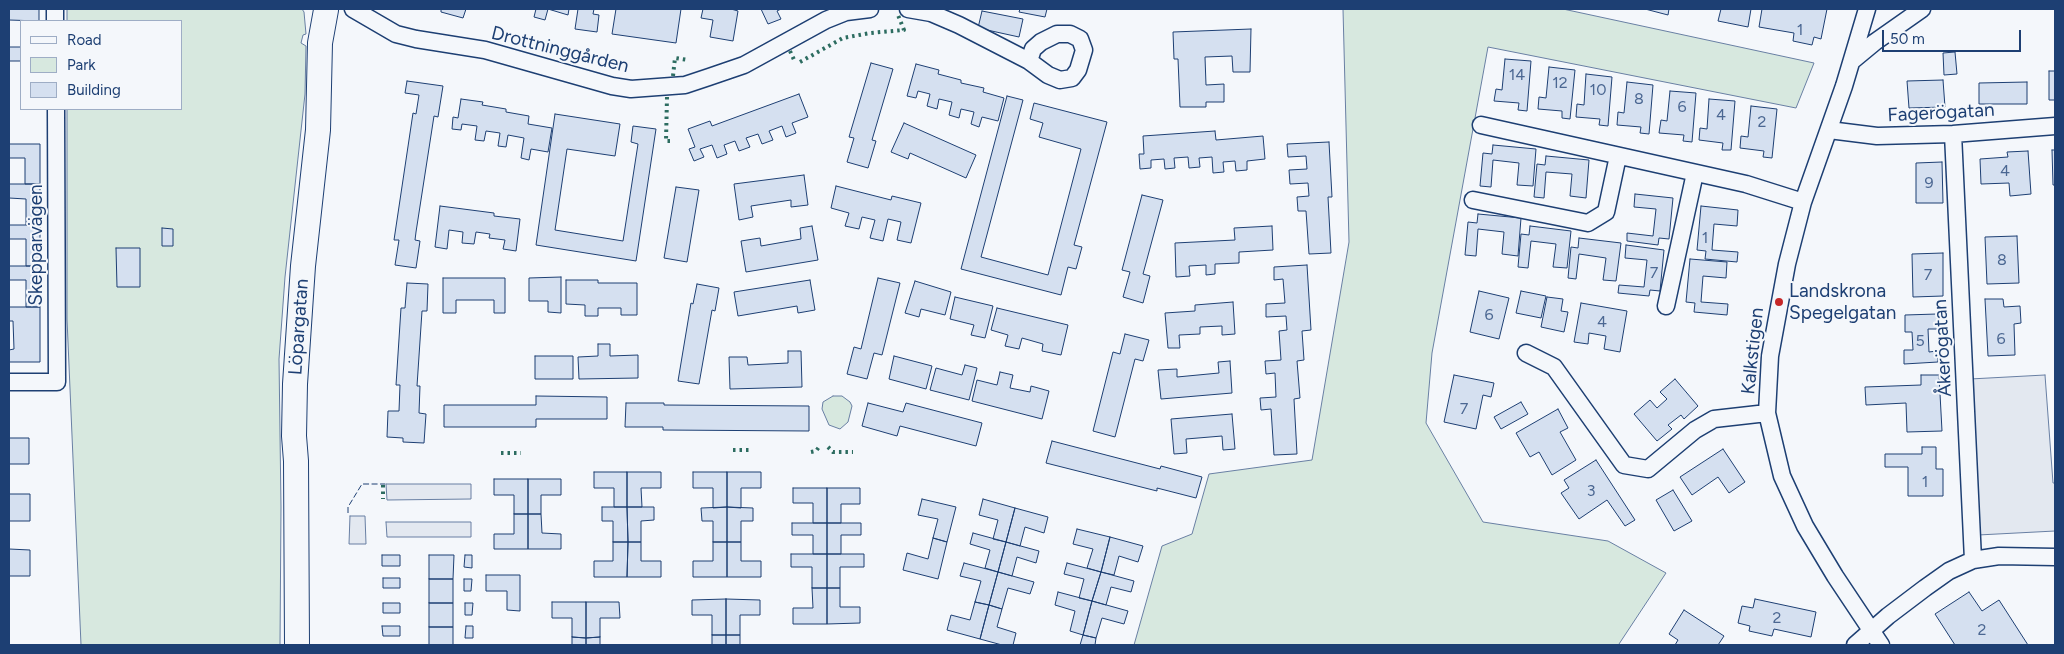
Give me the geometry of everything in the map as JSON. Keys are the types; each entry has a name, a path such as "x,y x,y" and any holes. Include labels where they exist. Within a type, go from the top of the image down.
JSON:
{"street":[{"name":"Löpargatan","path":"297,645 295,384 303,266 318,130 320,43 328,9"},
{"name":"Drottninggården","path":"353,9 396,34 485,50 612,86 631,89 685,84 709,77 744,65 826,20 846,12 870,9"},
{"path":"908,9 931,14 959,25 1028,61"},
{"name":"Kalkstigen","path":"1867,9 1852,61 1803,202 1779,302 1770,356 1767,413 1782,476 1806,526 1835,576 1881,645"},
{"path":"1852,61 1875,42 1922,9"},
{"name":"Skepparvägen","path":"9,382 56,382 56,110"},
{"path":"1481,125 1746,184 1803,202"},
{"name":"Fagerögatan","path":"1829,130 1877,136 1953,134 2055,126"},
{"name":"Åkerögatan","path":"1953,134 1973,560"},
{"path":"1473,200 1588,223 1606,212 1618,156"},
{"path":"1666,306 1695,173"},
{"path":"1526,353 1554,367 1624,465 1648,469 1695,430 1714,419 1767,413"},
{"path":"1855,645 1888,616 1949,571 1973,560 1999,556 2055,557"}],"green space":[{"path":"67,9 302,9 304,12 306,34 303,35 301,43 306,46 305,94 285,277 279,359 280,645 81,645 67,319 67,110 182,110 182,20 67,20"},
{"path":"1343,9 1563,9 1814,63 1796,108 1488,47 1432,353 1426,423 1483,522 1608,541 1666,573 1620,645 1134,645 1162,546 1192,534 1209,474 1312,460 1349,242"},
{"path":"833,396 842,396 852,406 848,422 840,429 829,425 822,409 823,402"}],"shaded area":[{"path":"2045,375 2053,483 2055,483 2055,531 1978,535 1970,379"},
{"path":"386,484 471,484 471,499 387,500"},
{"path":"350,516 365,516 366,544 349,544"},
{"path":"386,522 471,522 471,537 387,537"}],"building":[{"path":"9,9 39,9 39,20 9,20"},
{"path":"441,9 466,9 463,18 441,12"},
{"path":"536,9 548,9 545,20 534,17"},
{"path":"548,9 569,9 568,15"},
{"path":"578,9 594,9 593,14 599,15 597,32 575,29"},
{"path":"616,9 681,9 676,43 612,34"},
{"path":"703,9 731,9 738,11 733,41 710,37 713,20 701,18"},
{"path":"761,9 781,9 777,11 781,19 768,24"},
{"path":"1020,9 1047,9 1045,17 1019,12"},
{"path":"1645,9 1669,9 1668,15"},
{"path":"1721,9 1751,9 1748,27 1718,21"},
{"path":"1762,9 1827,9 1821,39 1814,37 1812,45 1793,41 1794,33 1759,27"},
{"path":"982,11 1023,19 1019,37 978,28"},
{"path":"1251,29 1250,72 1233,72 1232,56 1205,57 1206,85 1224,84 1224,102 1206,102 1206,107 1180,107 1178,59 1174,59 1173,32"},
{"path":"9,47 20,47 20,61 9,61"},
{"path":"1955,52 1957,74 1944,75 1943,53"},
{"path":"1505,59 1531,61 1527,111 1518,110 1519,103 1494,101 1496,89 1502,90"},
{"path":"871,63 893,69 872,140 876,141 868,168 847,162 854,138 849,137"},
{"path":"916,64 939,70 938,74 961,80 961,83 984,88 983,92 1004,98 998,121 982,117 979,127 971,124 974,112 961,109 959,118 949,115 952,102 939,99 937,109 927,106 930,94 918,91 916,98 907,96"},
{"path":"1549,67 1575,70 1570,119 1562,118 1562,111 1538,109 1539,97 1546,98"},
{"path":"2049,71 2055,71 2055,100 2049,100"},
{"path":"1586,74 1612,77 1608,126 1599,125 1600,119 1576,117 1577,104 1584,105"},
{"path":"1943,80 1945,107 1909,108 1907,81"},
{"path":"407,81 443,86 438,117 434,116 416,232 415,240 420,241 416,268 395,265 399,240 394,240 413,113 416,114 419,95 405,93"},
{"path":"1627,82 1653,85 1649,134 1640,133 1641,127 1617,125 1618,112 1624,113"},
{"path":"2027,82 2027,104 1979,104 1979,83"},
{"path":"1670,91 1696,93 1692,142 1683,141 1684,135 1659,133 1661,120 1667,121"},
{"path":"799,94 808,117 792,123 796,133 786,137 782,126 769,131 773,140 762,144 758,134 746,138 750,147 739,151 735,141 724,145 727,154 717,158 712,145 700,149 704,157 694,161 689,149 695,147 688,129 710,121 712,126"},
{"path":"1007,96 1023,100 981,257 1048,275 1081,149 1039,137 1043,123 1030,119 1034,103 1107,122 1074,245 1082,247 1076,269 1068,267 1061,295 961,269"},
{"path":"461,99 483,102 482,105 506,109 506,112 529,116 528,124 552,128 548,152 531,149 529,160 521,158 524,138 508,135 506,147 498,146 500,133 486,131 484,141 475,140 477,126 462,124 461,130 452,129 453,117 458,118"},
{"path":"1709,99 1735,101 1731,150 1722,150 1723,143 1699,140 1700,128 1707,129"},
{"path":"1751,106 1777,109 1772,158 1763,157 1764,151 1740,148 1741,136 1748,137"},
{"path":"555,114 620,124 615,156 567,149 555,230 623,241 638,144 631,142 633,126 656,129 636,261 536,245"},
{"path":"904,123 976,155 966,178 910,153 908,159 891,152"},
{"path":"1215,131 1216,140 1263,136 1265,159 1247,161 1247,170 1236,171 1235,161 1223,162 1224,172 1213,173 1212,157 1199,158 1200,167 1189,168 1188,157 1174,158 1175,168 1165,169 1164,159 1151,160 1151,168 1140,169 1139,154 1144,154 1143,136"},
{"path":"1329,142 1332,197 1328,197 1331,253 1309,254 1306,211 1298,211 1297,197 1309,196 1308,183 1290,184 1289,170 1307,169 1306,156 1288,157 1287,144"},
{"path":"9,144 40,144 40,184 25,184 25,158 9,158"},
{"path":"1493,145 1536,149 1533,186 1517,185 1519,163 1493,160 1491,187 1480,186 1483,153 1492,154"},
{"path":"2052,150 2055,150 2055,185 2053,185"},
{"path":"2028,151 2031,194 2010,196 2009,183 1981,184 1980,159 2008,157 2007,152"},
{"path":"1546,156 1589,160 1586,198 1570,196 1572,174 1546,172 1544,198 1534,197 1537,164 1545,165"},
{"path":"1942,162 1943,203 1916,203 1916,163"},
{"path":"804,175 808,205 791,207 791,200 751,206 753,217 739,220 734,184"},
{"path":"9,184 40,184 40,225 26,225 26,199 9,198"},
{"path":"836,186 891,200 892,196 921,203 911,243 897,240 901,222 888,219 883,241 870,238 875,220 862,217 859,229 845,226 849,213 831,208"},
{"path":"676,187 699,190 687,262 664,258"},
{"path":"1635,194 1673,198 1669,239 1659,238 1658,245 1627,241 1627,233 1653,236 1656,209 1634,207"},
{"path":"1142,195 1163,200 1143,274 1150,276 1143,303 1123,297 1130,272 1122,270"},
{"path":"440,206 494,213 494,216 520,219 516,251 503,249 505,240 489,238 490,234 476,232 474,244 462,243 463,232 449,230 447,249 435,247"},
{"path":"1701,206 1738,210 1737,226 1714,224 1712,250 1738,252 1737,262 1705,259 1706,251 1697,250"},
{"path":"1478,214 1521,218 1518,256 1502,254 1504,232 1478,229 1476,256 1465,255 1468,222 1477,223"},
{"path":"9,225 40,225 40,266 26,266 26,239 9,239"},
{"path":"812,226 818,260 746,272 741,241 760,238 761,246 801,239 800,228"},
{"path":"1272,226 1273,250 1239,252 1239,263 1215,264 1215,274 1206,275 1206,265 1189,266 1190,276 1176,277 1175,243 1235,240 1234,228"},
{"path":"1530,226 1571,231 1567,268 1553,267 1556,244 1531,241 1528,268 1518,267 1521,234 1529,235"},
{"path":"162,228 173,229 173,246 162,246"},
{"path":"2017,236 2019,283 1987,284 1985,237"},
{"path":"1579,238 1621,243 1616,281 1603,280 1606,258 1579,254 1576,279 1568,278 1571,247 1578,248"},
{"path":"1626,245 1664,250 1660,291 1650,290 1649,296 1618,293 1619,285 1644,287 1647,260 1625,258"},
{"path":"116,248 140,248 140,287 117,287"},
{"path":"1943,253 1943,296 1913,297 1912,254"},
{"path":"1690,259 1727,262 1726,278 1703,276 1701,302 1728,304 1727,315 1694,312 1695,303 1686,302"},
{"path":"1307,265 1311,330 1302,331 1304,360 1297,361 1300,398 1294,399 1297,454 1274,455 1271,409 1261,410 1260,398 1276,397 1275,373 1266,374 1265,361 1281,360 1279,331 1287,330 1286,316 1266,317 1266,304 1285,303 1283,279 1274,280 1274,267"},
{"path":"9,266 40,266 40,307 26,307 26,280 9,280"},
{"path":"561,277 561,313 548,312 548,301 529,301 529,278"},
{"path":"443,278 505,278 505,313 494,313 494,300 456,300 456,313 443,313"},
{"path":"878,278 900,283 882,355 874,353 867,379 847,374 854,347 861,349"},
{"path":"566,280 598,280 598,283 637,283 637,315 621,315 621,308 598,308 598,316 585,316 585,305 566,304"},
{"path":"810,280 815,310 798,313 797,306 738,316 734,292"},
{"path":"915,281 951,292 945,315 921,309 919,317 905,313"},
{"path":"407,283 428,284 427,311 422,311 417,386 420,386 419,413 426,414 424,443 403,442 403,438 387,437 388,411 399,411 400,385 396,385 401,308 405,308"},
{"path":"697,284 719,288 715,311 712,310 699,384 678,381 691,303 693,304"},
{"path":"1479,291 1509,298 1499,339 1470,332"},
{"path":"1521,291 1546,296 1541,318 1516,313"},
{"path":"955,297 993,306 985,338 971,335 974,325 950,319"},
{"path":"1547,297 1563,299 1561,311 1568,312 1564,332 1541,327"},
{"path":"1985,299 2003,299 2004,307 2020,306 2021,323 2014,324 2015,355 1988,356"},
{"path":"1233,302 1235,334 1222,335 1222,326 1200,327 1200,334 1179,335 1180,348 1168,348 1165,313 1195,311 1195,305"},
{"path":"1581,303 1627,311 1620,352 1604,349 1606,336 1589,333 1588,344 1574,342"},
{"path":"9,307 40,307 40,362 9,362 9,350 14,349 13,321 9,321"},
{"path":"997,308 1068,325 1061,355 1042,351 1043,344 1022,338 1019,349 1005,346 1008,335 991,330"},
{"path":"1937,314 1938,329 1928,329 1929,352 1937,351 1938,362 1904,364 1904,350 1913,350 1912,332 1905,332 1905,315"},
{"path":"1125,334 1149,340 1143,361 1135,359 1115,437 1093,431 1113,352 1120,354"},
{"path":"598,344 610,344 610,356 638,355 638,378 579,379 578,357 598,356"},
{"path":"788,351 801,351 802,387 730,389 729,357 747,357 748,365 788,363"},
{"path":"535,356 573,356 573,379 535,379"},
{"path":"894,356 932,366 926,389 889,379"},
{"path":"1230,361 1232,393 1161,399 1158,370 1177,369 1177,377 1219,373 1218,362"},
{"path":"965,365 977,368 969,400 930,390 936,368 962,375"},
{"path":"1000,372 1013,375 1010,388 1030,392 1031,386 1049,391 1042,419 972,401 977,380 997,385"},
{"path":"1454,375 1494,383 1491,397 1483,395 1476,429 1444,422"},
{"path":"1921,375 1939,375 1942,431 1907,432 1906,403 1866,405 1865,387 1921,385"},
{"path":"1675,379 1698,406 1684,419 1681,415 1668,425 1672,429 1657,441 1634,414 1650,400 1657,408 1667,399 1660,392"},
{"path":"536,396 607,397 607,419 536,419 536,427 444,427 444,405 536,405"},
{"path":"1521,402 1528,414 1501,429 1494,417"},
{"path":"626,403 809,406 809,431 663,430 663,427 625,427"},
{"path":"868,403 903,412 906,403 982,423 976,446 900,426 897,436 862,426"},
{"path":"1558,409 1568,428 1560,432 1576,460 1552,475 1539,452 1530,457 1516,433"},
{"path":"1232,414 1235,449 1223,450 1222,436 1186,439 1187,453 1174,454 1171,419"},
{"path":"9,438 29,438 29,464 9,464"},
{"path":"1052,441 1160,469 1161,466 1202,477 1196,498 1157,488 1157,491 1046,463"},
{"path":"1922,447 1936,447 1936,469 1943,469 1943,496 1908,496 1908,467 1885,467 1885,454 1922,454"},
{"path":"1723,449 1745,482 1729,493 1718,477 1692,495 1680,477"},
{"path":"1596,460 1635,520 1625,526 1607,500 1579,519 1561,493 1569,488 1564,480"},
{"path":"594,472 627,472 627,507 614,507 614,488 594,488"},
{"path":"627,472 661,472 661,488 641,488 642,507 627,507"},
{"path":"693,472 727,472 727,507 713,508 713,488 693,488"},
{"path":"727,472 761,472 761,488 741,488 741,508 727,507"},
{"path":"494,479 528,479 528,514 514,514 514,495 494,495"},
{"path":"528,479 561,479 561,495 541,495 541,514 528,514"},
{"path":"793,488 827,488 827,523 813,523 813,503 793,503"},
{"path":"827,488 860,488 860,504 841,504 841,523 827,523"},
{"path":"1673,490 1692,521 1674,531 1656,500"},
{"path":"9,494 30,494 30,521 9,521"},
{"path":"922,499 956,507 947,542 933,538 938,519 918,515"},
{"path":"983,499 1015,508 1006,542 993,539 998,520 979,515"},
{"path":"602,507 627,507 628,542 613,542 613,521 602,521"},
{"path":"627,507 654,507 654,520 641,521 641,542 628,542"},
{"path":"727,507 727,542 713,542 713,521 702,521 701,508"},
{"path":"727,507 753,508 753,521 741,521 741,542 727,542"},
{"path":"1015,508 1048,517 1044,533 1025,527 1020,546 1006,542"},
{"path":"514,514 528,514 528,549 494,549 494,534 514,534"},
{"path":"528,514 541,514 542,533 561,534 561,549 528,549"},
{"path":"792,523 827,523 827,554 813,554 813,535 792,535"},
{"path":"827,523 861,523 861,535 841,535 841,554 827,554"},
{"path":"1077,529 1110,537 1101,572 1087,568 1093,549 1073,544"},
{"path":"973,533 1006,542 998,572 985,568 990,550 970,544"},
{"path":"1110,537 1143,546 1138,562 1119,556 1114,575 1101,572"},
{"path":"933,538 947,542 938,579 903,570 907,553 928,559"},
{"path":"613,542 628,542 627,577 594,577 594,561 613,561"},
{"path":"628,542 641,542 641,561 661,561 661,577 627,577"},
{"path":"713,542 727,542 727,577 693,577 693,561 713,561"},
{"path":"727,542 741,542 741,561 761,561 761,577 727,577"},
{"path":"1006,542 1039,551 1036,563 1017,557 1012,576 998,572"},
{"path":"9,549 30,550 30,576 9,576"},
{"path":"791,554 827,554 827,588 812,588 812,567 791,567"},
{"path":"827,554 864,554 864,567 840,567 840,588 827,588"},
{"path":"382,555 400,555 400,566 382,566"},
{"path":"429,555 454,555 453,579 429,579"},
{"path":"465,555 472,555 472,568 464,567"},
{"path":"964,563 998,572 989,605 975,602 981,581 960,576"},
{"path":"1067,563 1101,572 1092,601 1079,598 1084,579 1064,574"},
{"path":"998,572 1034,582 1030,594 1008,588 1002,609 989,605"},
{"path":"1101,572 1134,581 1131,592 1111,587 1106,605 1092,601"},
{"path":"486,575 520,575 520,611 507,610 507,591 486,591"},
{"path":"383,578 400,578 400,588 383,588"},
{"path":"429,579 453,579 453,603 429,603"},
{"path":"464,579 472,579 471,591 464,591"},
{"path":"812,588 827,588 827,624 793,624 793,608 813,608"},
{"path":"827,588 840,588 840,607 860,607 860,623 827,624"},
{"path":"1058,592 1092,601 1083,635 1070,631 1075,611 1055,605"},
{"path":"1969,592 1982,611 1999,600 2028,645 1955,645 1935,614"},
{"path":"726,599 726,635 712,635 712,615 692,615 692,600"},
{"path":"726,599 760,600 760,615 740,615 740,635 726,635"},
{"path":"1755,599 1816,612 1811,637 1774,629 1772,636 1749,631 1750,626 1738,623 1742,606 1753,608"},
{"path":"1092,601 1128,611 1124,624 1102,618 1096,638 1083,635"},
{"path":"552,602 586,602 586,638 572,637 572,618 552,618"},
{"path":"586,602 619,602 620,618 600,618 600,637 586,638"},
{"path":"975,602 989,605 980,639 947,630 951,615 970,620"},
{"path":"383,603 400,603 400,613 383,613"},
{"path":"429,603 453,603 453,627 429,627"},
{"path":"465,603 473,603 472,615 465,615"},
{"path":"989,605 1002,609 997,627 1016,633 1013,645 1002,645 980,639"},
{"path":"1684,610 1724,636 1718,645 1675,645 1678,640 1669,634"},
{"path":"382,626 400,626 400,636 383,636"},
{"path":"466,626 473,626 473,638 465,638"},
{"path":"429,627 453,627 453,645 429,645"},
{"path":"712,635 726,635 726,645 712,645"},
{"path":"726,635 740,635 740,645 726,645"},
{"path":"1083,635 1096,638 1095,645 1080,645"},
{"path":"572,637 586,638 586,645 572,645"},
{"path":"600,637 600,645 586,645 586,638"}],"hedge":[{"path":"800,62 843,38 904,30 898,15"},
{"path":"790,51 795,62"},
{"path":"673,76 675,58 688,60"},
{"path":"667,97 666,141 670,141"},
{"path":"811,452 816,451 819,447"},
{"path":"828,447 833,452 853,452"},
{"path":"733,450 752,450"},
{"path":"501,453 521,453"},
{"path":"383,485 383,499"}],"fence":[{"path":"348,513 348,507 362,484 385,484"}],"place":[{"name":"Landskrona Spegelgatan","path":"1779,302"}]}
